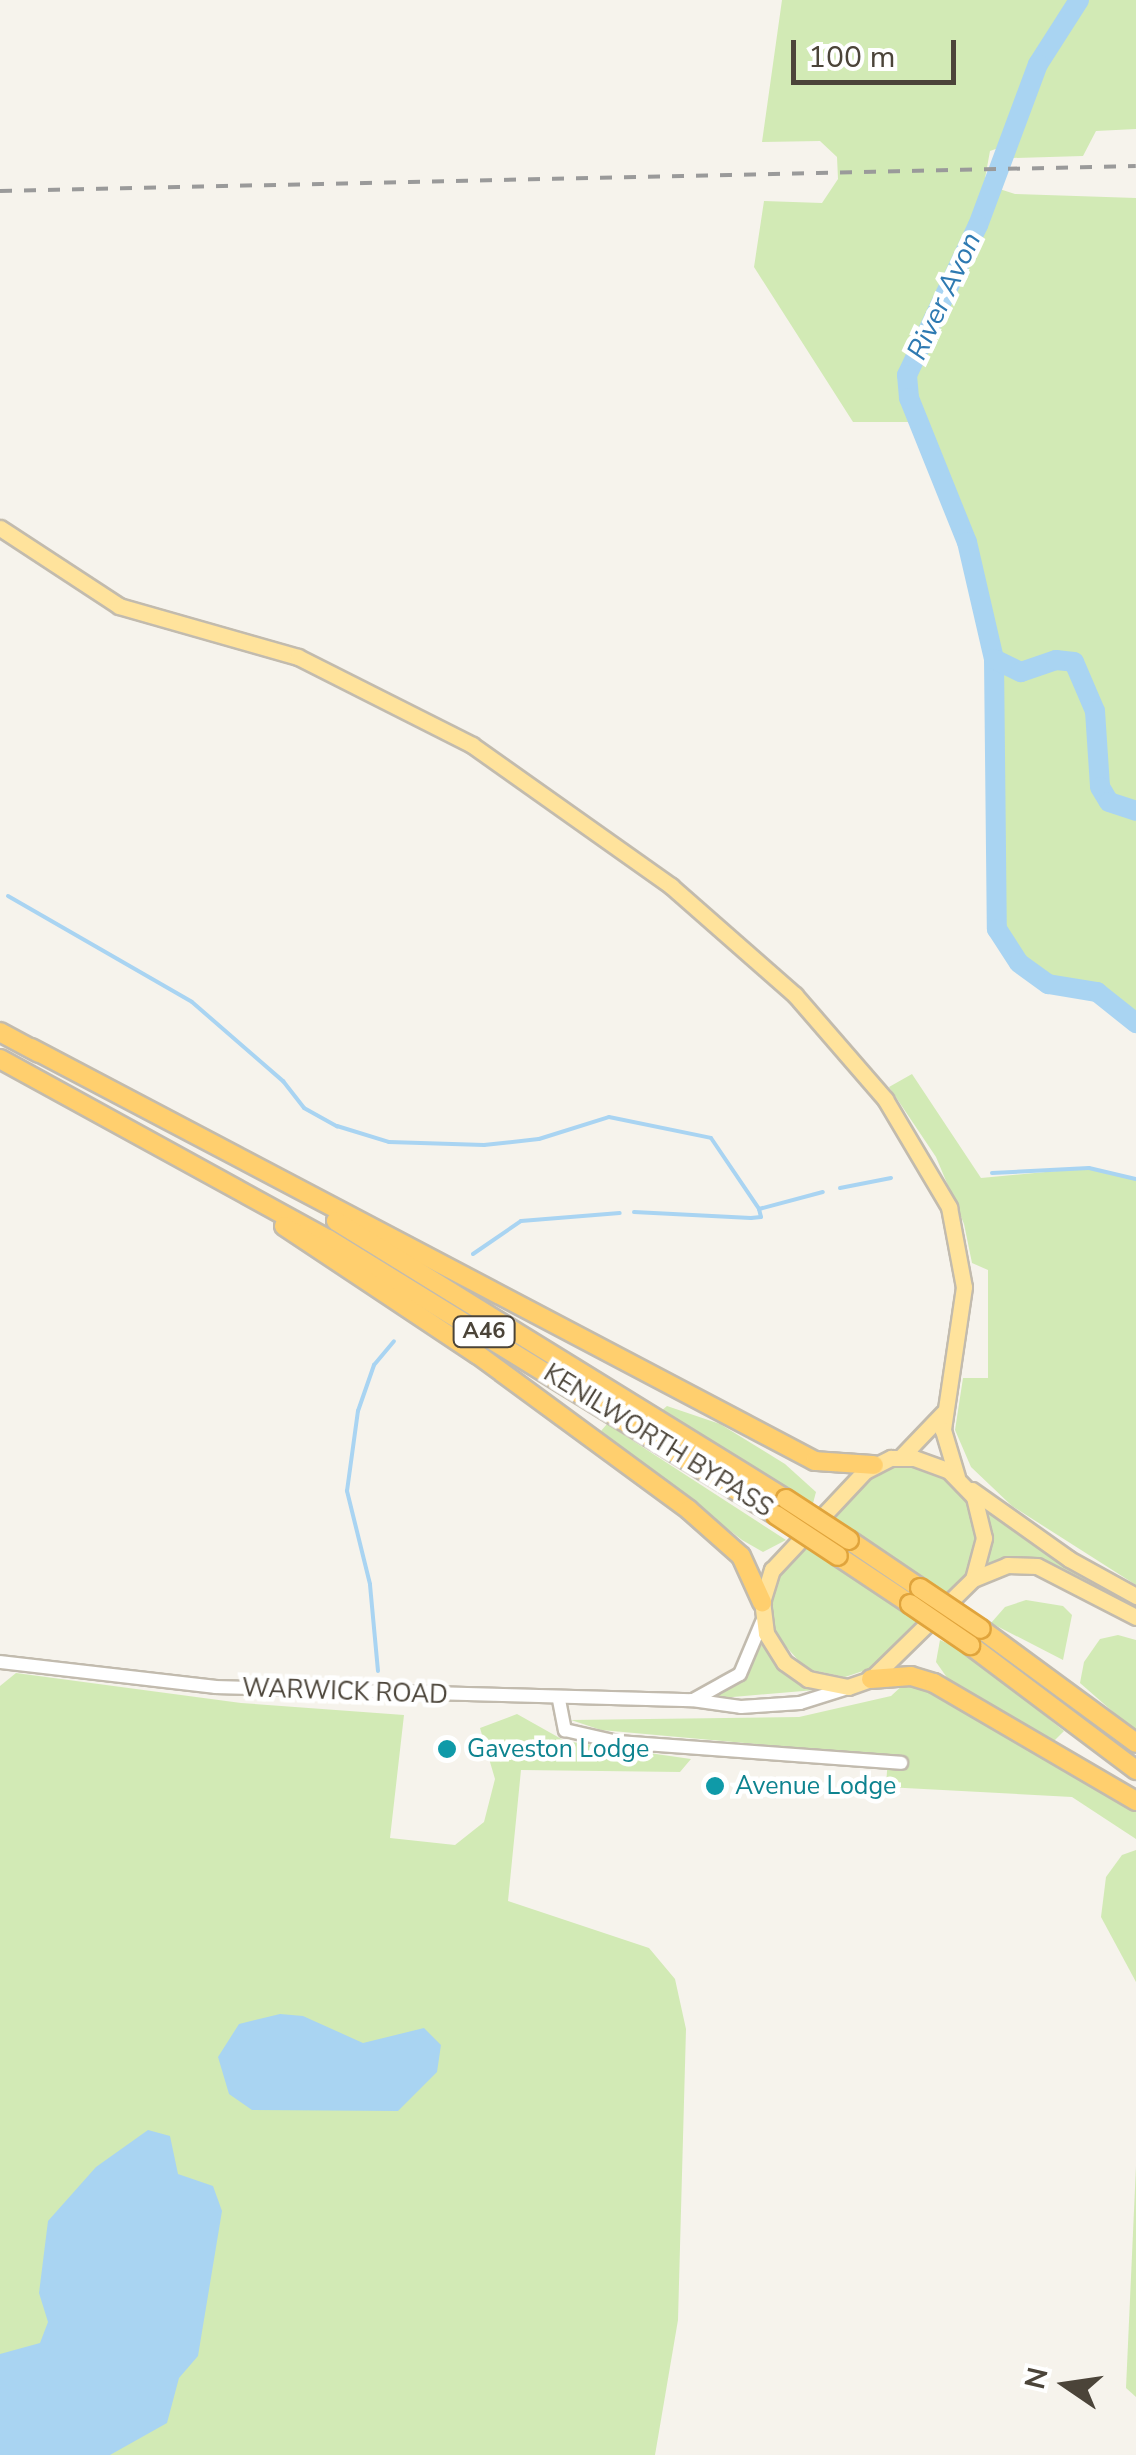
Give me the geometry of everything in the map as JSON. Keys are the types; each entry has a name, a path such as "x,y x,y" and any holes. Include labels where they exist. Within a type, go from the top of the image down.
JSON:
{"highway":[{"name":"KENILWORTH BYPASS","path":"0,1032 396,1256 1136,1743"},
{"path":"31,1048 815,1461 874,1465"},
{"name":"KENILWORTH BYPASS","path":"0,1059 187,1158 781,1507"},
{"path":"187,1158 477,1354 689,1510 741,1556 762,1602"},
{"name":"KENILWORTH BYPASS","path":"976,1637 1136,1770"},
{"path":"871,1679 911,1676 934,1683 1136,1801"}],"main road":[{"path":"0,528 119,606 298,657 472,745 671,886 767,967 885,1099 949,1207 964,1312 944,1410 946,1452 984,1532 973,1579"},
{"path":"902,1457 944,1410"},
{"path":"1136,1596 1055,1550 934,1463 902,1457 874,1465 777,1562 762,1602 762,1622 792,1669 848,1688 871,1679 973,1579 1007,1565 1037,1566 1136,1617"}],"street":[{"name":"WARWICK ROAD","path":"692,1700 740,1674 762,1622"},
{"name":"WARWICK ROAD","path":"0,1662 216,1687 559,1700 692,1700 776,1706 848,1688"},
{"path":"559,1700 565,1730 606,1740 901,1763"}],"green space":[{"path":"782,0 1136,0 1136,129 1096,131 1083,156 1012,158 1007,145 990,151 984,184 1015,194 1136,198 1136,1023 1097,992 1048,984 1019,963 997,929 994,659 944,476 919,422 853,422 754,267 764,201 822,203 838,179 837,157 820,141 762,142"},
{"path":"912,1074 981,1178 1089,1168 1136,1179 1136,1585 1012,1506 971,1467 955,1430 963,1378 988,1378 988,1270 972,1263 964,1224 936,1157 889,1087"},
{"path":"667,1406 720,1424 785,1464 816,1492 812,1507 661,1411"},
{"path":"607,1424 786,1540 763,1552 742,1540 601,1431"},
{"path":"916,1465 945,1476 967,1499 978,1539 969,1570 875,1667 845,1677 806,1669 773,1632 773,1580 857,1482 883,1468"},
{"path":"986,1508 1136,1606 1136,1610 1070,1575 986,1566"},
{"path":"1026,1600 1063,1606 1072,1615 1063,1660 991,1623 1005,1607"},
{"path":"1118,1635 1136,1640 1136,1732 1080,1683 1084,1662 1100,1639"},
{"path":"940,1640 966,1652 1064,1731 1054,1741 948,1679 936,1662"},
{"path":"762,1644 781,1671 815,1690 710,1699 744,1676"},
{"path":"16,1673 241,1703 404,1715 390,1838 455,1845 484,1822 495,1779 480,1728 517,1714 565,1741 691,1759 680,1772 521,1770 508,1901 649,1948 675,1979 686,2029 678,2320 655,2455 0,2455 0,1686"},
{"path":"904,1684 936,1692 1082,1772 1136,1810 1136,1839 1072,1797 886,1787 888,1756 601,1730 571,1720 799,1717 891,1696"},
{"path":"1136,1850 1136,1982 1101,1917 1106,1877 1122,1855"},
{"path":"1136,2166 1136,2397 1126,2388"}],"water":[{"path":"280,2014 303,2016 363,2043 424,2028 441,2045 437,2072 398,2111 252,2110 229,2094 218,2057 239,2024"},
{"path":"148,2130 170,2136 178,2174 213,2186 222,2211 198,2356 179,2378 167,2423 110,2455 0,2455 0,2354 40,2343 48,2322 39,2293 48,2221 96,2167"}],"waterway":[{"name":"River Avon","path":"1079,0 1038,64 978,225 907,375 909,398 967,542 994,659 997,929 1019,963 1048,984 1097,992 1136,1023"},
{"name":"River Avon","path":"994,659 1021,672 1056,660 1074,662 1095,711 1100,787 1109,802 1136,811"},
{"path":"8,896 192,1002 283,1081 304,1108 337,1126 389,1142 484,1145 539,1139 609,1117 711,1138 759,1209"},
{"path":"992,1173 1089,1168 1136,1179"},
{"path":"840,1188 891,1178"},
{"path":"634,1212 761,1217 759,1209 823,1192"},
{"path":"473,1254 521,1221 620,1213"},
{"path":"378,1671 370,1584 347,1491 358,1411 374,1365 394,1341"}],"railway":[{"path":"0,191 1136,166"}],"place":[{"name":"Gaveston Lodge","path":"447,1749"},
{"name":"Avenue Lodge","path":"715,1786"}]}
